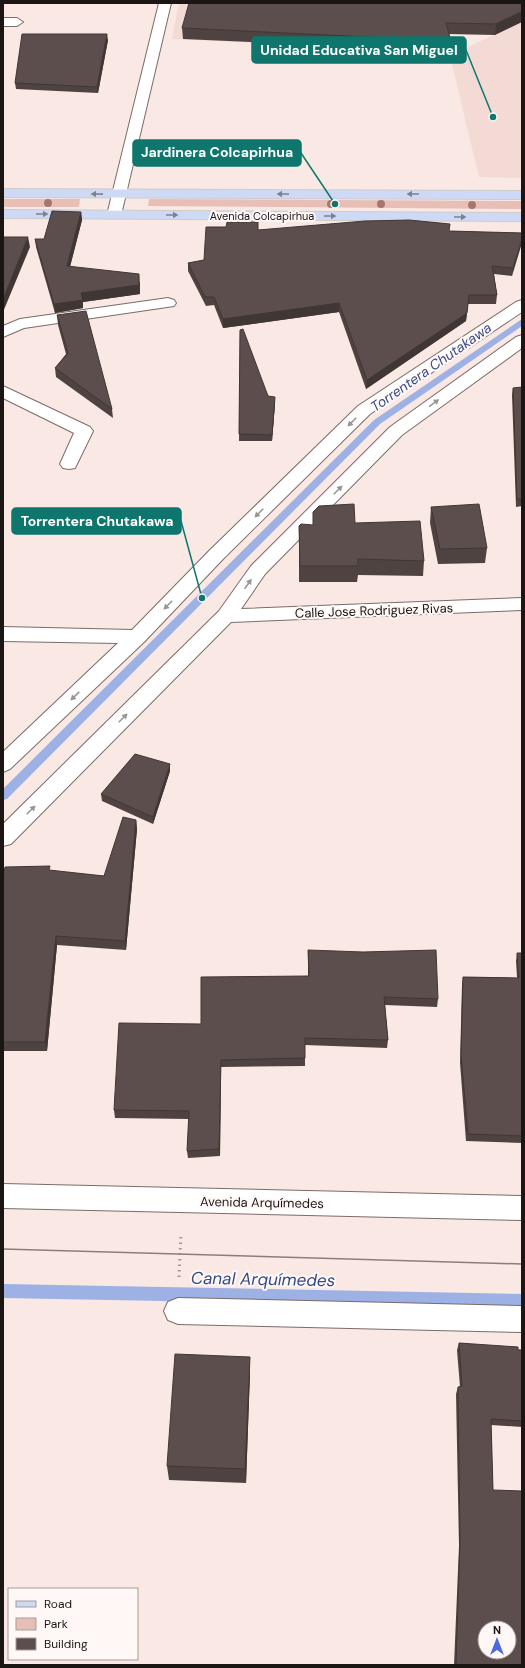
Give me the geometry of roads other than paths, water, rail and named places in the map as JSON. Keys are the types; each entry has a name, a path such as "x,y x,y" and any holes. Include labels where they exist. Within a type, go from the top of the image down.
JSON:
{"main road":[{"name":"Avenida Colcapirhua","path":"3,193 522,195"},
{"name":"Avenida Colcapirhua","path":"3,214 522,217"}],"street":[{"path":"114,215 165,3"},
{"path":"3,22 17,22"},
{"path":"3,332 20,324 168,304"},
{"path":"3,764 137,637 217,554 364,410 522,305"},
{"path":"3,838 226,616 258,570 396,431 522,340"},
{"path":"3,391 84,431 69,464"},
{"name":"Calle Jose Rodriguez Rivas","path":"226,616 522,604"},
{"path":"3,634 137,637"},
{"name":"Avenida Arquímedes","path":"3,1196 522,1208"},
{"path":"178,1311 522,1319"}],"waterway":[{"name":"Torrentera Chutakawa","path":"3,796 377,422 522,322"},
{"name":"Canal Arquímedes","path":"3,1291 522,1301"}],"tram line":[{"path":"3,1249 522,1264"}],"place":[{"name":"Unidad Educativa San Miguel","path":"493,117"},
{"name":"Jardinera Colcapirhua","path":"335,204"},
{"name":"Torrentera Chutakawa","path":"202,598"}]}
